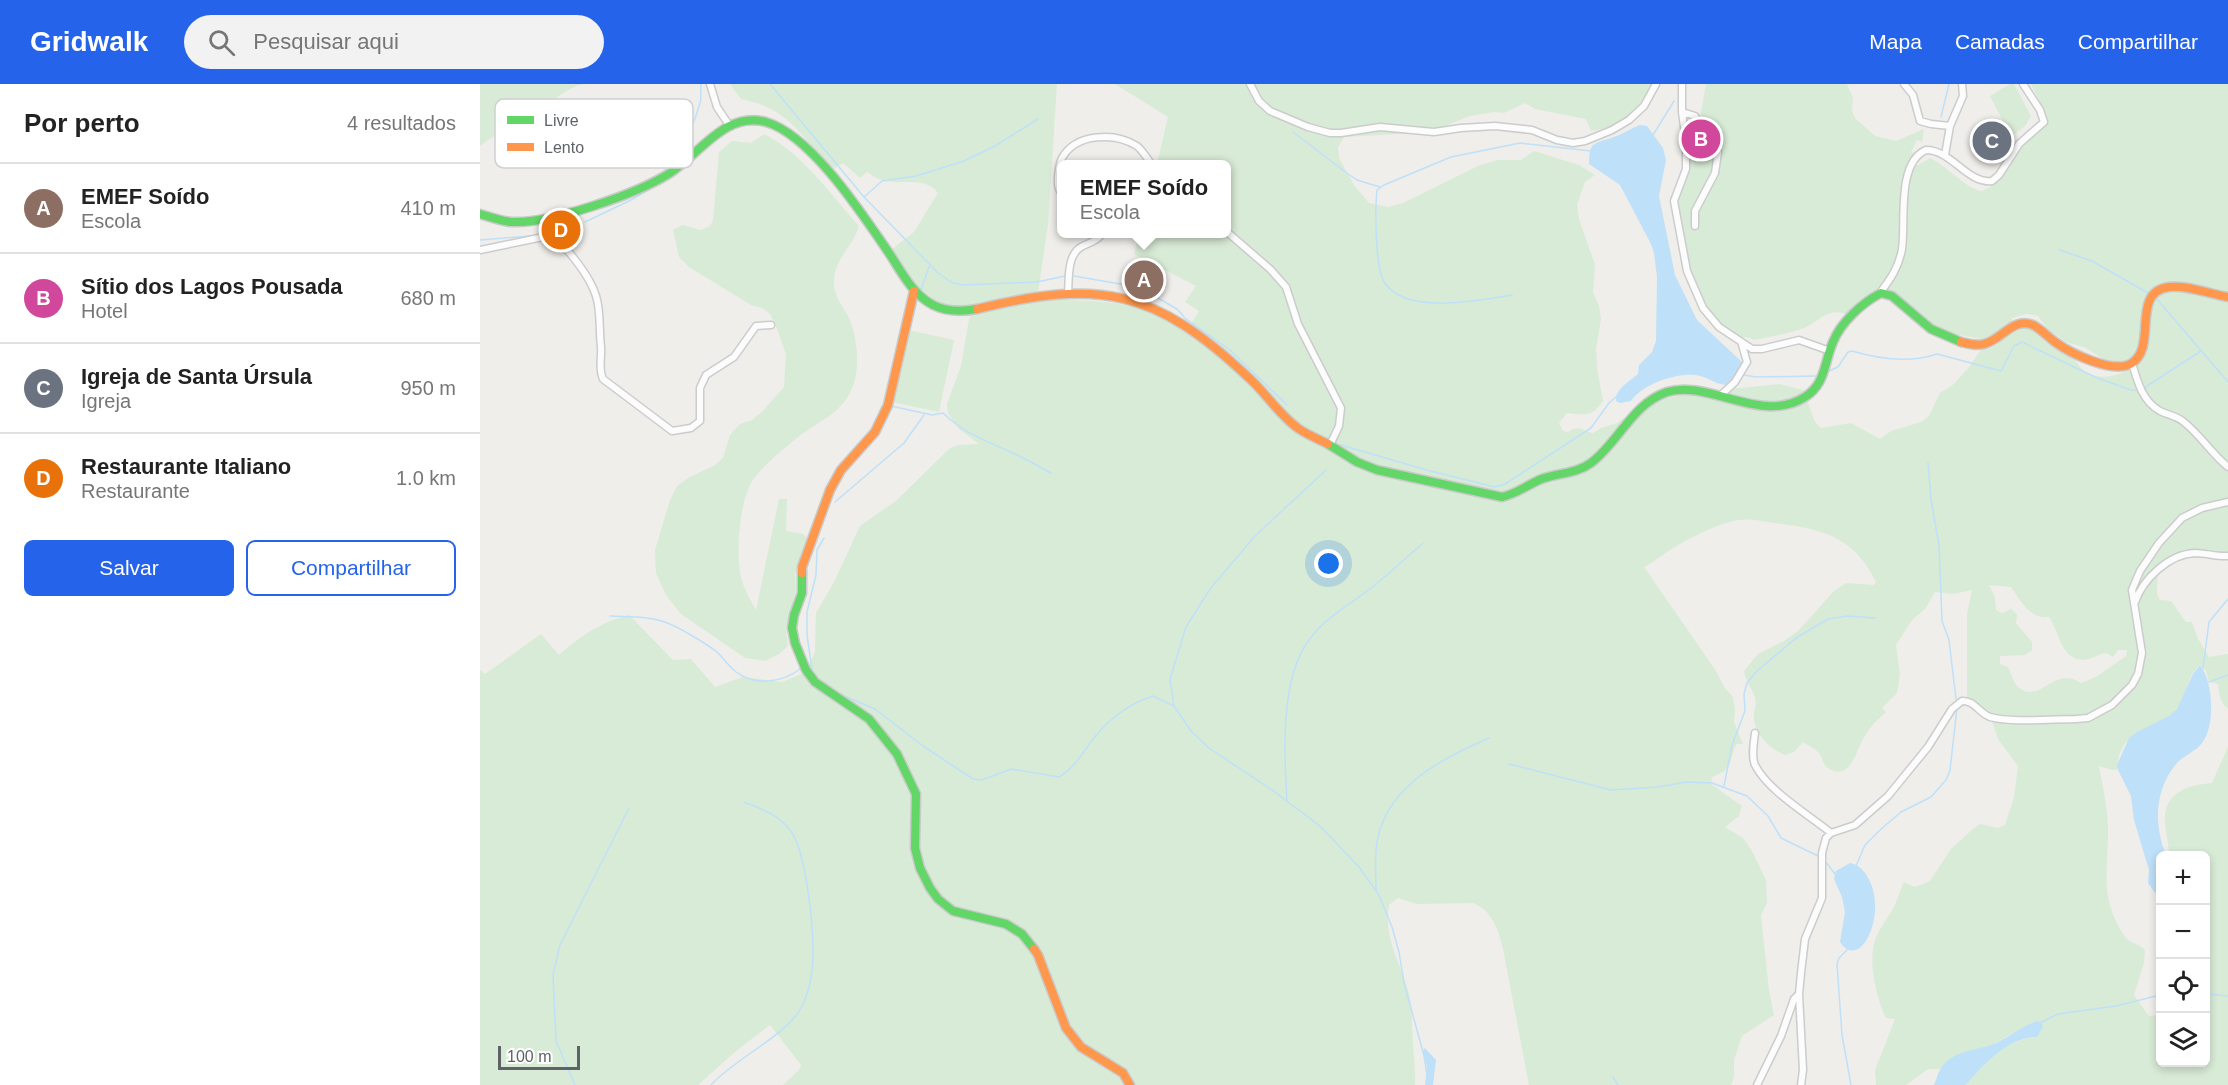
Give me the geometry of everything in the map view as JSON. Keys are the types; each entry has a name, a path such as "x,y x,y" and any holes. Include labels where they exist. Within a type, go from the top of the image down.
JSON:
{"street":[{"path":"710,84 717,107 729,125"},
{"path":"1250,84 1259,101 1270,111 1308,127 1330,133 1341,134 1380,127 1434,132 1496,126 1532,130 1557,140 1573,143 1579,143 1611,130 1629,120 1644,106 1656,84"},
{"path":"1682,84 1686,169 1674,201 1687,271 1693,289 1707,315 1742,345 1756,350 1799,340 1830,351"},
{"path":"1904,84 1912,95 1920,121 1950,126"},
{"path":"1945,155 1950,126 1963,96 1962,84"},
{"path":"693,155 729,125 742,119 765,122 788,134 808,150 828,171 914,291 939,308 960,312 1020,298 1068,294 1122,297 1147,304 1201,339 1235,366 1260,388 1300,430 1358,463 1378,470 1503,497 1543,479 1583,468 1603,452 1632,415 1658,397 1681,389 1742,401 1786,406 1800,400 1818,386 1834,337 1860,309 1879,294 1890,280 1902,250 1904,193 1913,163 1926,150 1945,155 1984,182 1992,182 2019,144 2044,122 2040,110 2024,84"},
{"path":"1682,112 1695,116 1718,152 1715,173 1695,211 1695,226"},
{"path":"1062,160 1070,150 1085,140 1105,137 1123,140 1140,149 1148,160"},
{"path":"480,214 510,222 552,218 660,179 676,168"},
{"path":"548,236 552,218"},
{"path":"541,219 548,236"},
{"path":"1231,235 1270,269 1286,287 1298,324 1341,408 1339,426 1330,445"},
{"path":"480,250 548,236 553,236 560,242 583,270 596,296 601,352 600,372 603,379 672,430 691,428 700,421 700,388 706,375 734,357 756,326 771,325"},
{"path":"1068,294 1070,264 1075,252 1099,238"},
{"path":"1879,294 1885,293 1892,296 1933,330 1968,344 1989,343 2006,331 2024,323 2039,329 2068,351 2107,366 2132,363 2142,349 2149,301 2157,291 2171,287 2228,297"},
{"path":"914,291 888,405 882,421 832,483 806,556 801,571 802,593 794,615 793,636 806,670 815,682 870,719 897,754 916,794 915,848 920,868 938,899 953,911 1006,924 1022,934 1038,956 1066,1028 1081,1047 1123,1073 1130,1085"},
{"path":"1720,396 1735,382 1747,362 1742,345"},
{"path":"2132,363 2144,395 2151,405 2183,421 2228,467"},
{"path":"1801,1085 1803,1057 1799,994 1805,939 1822,898 1822,853 1826,838 1831,833 1855,825 1888,796 1928,747 1952,709 1962,701 1970,702 1987,716 2006,719 2088,718 2112,705 2132,685 2141,662 2142,653 2132,596 2134,583 2171,528 2192,512 2228,502"},
{"path":"2134,603 2148,578 2182,555 2193,553 2228,556"},
{"path":"1755,733 1753,758 1759,770 1782,794 1831,833"},
{"path":"1757,1085 1781,1036 1794,999 1799,994"}],"green space":[{"path":"480,84 584,84 566,91 555,99 495,99 495,136 480,146"},
{"path":"730,84 1057,84 1048,224 1037,300 1101,302 1133,307 1162,317 1185,333 1199,311 1185,302 1196,286 1134,254 1138,238 1231,238 1231,160 1158,160 1168,117 1115,84 1652,84 1635,110 1620,121 1602,129 1591,131 1586,119 1535,109 1525,103 1504,113 1494,112 1470,116 1445,126 1416,133 1344,137 1338,147 1339,158 1354,185 1369,203 1388,207 1403,203 1480,165 1498,160 1521,160 1534,151 1579,165 1595,175 1585,182 1577,205 1579,219 1595,265 1593,292 1601,319 1596,349 1597,368 1603,401 1588,414 1567,413 1559,423 1563,431 1568,432 1578,428 1593,433 1617,423 1652,398 1669,398 1691,393 1779,384 1803,390 1815,422 1821,428 1851,423 1880,439 1891,431 1921,422 1929,416 1940,393 1954,384 1982,348 1993,347 2017,328 2024,327 2033,330 2051,346 2068,353 2084,371 2099,377 2125,372 2135,365 2131,358 2123,364 2109,363 2086,348 2066,342 2048,329 2038,316 2026,314 2012,318 2012,324 1993,338 1982,339 1948,333 1930,326 1908,308 1899,296 1893,300 1878,287 1871,297 1848,315 1835,312 1823,316 1807,327 1754,340 1747,337 1726,337 1703,314 1689,284 1677,240 1673,201 1686,177 1687,138 1698,128 1706,84 1847,84 1853,98 1852,111 1855,118 1875,136 1896,141 1924,129 1922,142 1917,140 1911,152 1914,153 1906,166 1918,165 1930,158 1970,186 1982,191 2002,177 2011,158 2047,124 2047,116 2031,84 2228,84 2228,559 2186,557 2177,559 2157,573 2157,590 2160,600 2171,601 2186,622 2192,622 2198,639 2209,657 2228,654 2228,709 2221,701 2218,684 2209,682 2206,671 2200,665 2192,674 2183,699 2176,710 2131,738 2124,745 2119,756 2118,769 2099,766 2108,823 2108,899 2117,924 2126,938 2145,950 2144,963 2134,995 2149,1016 2156,1015 2156,1067 2210,1067 2210,851 2169,851 2165,812 2168,804 2179,792 2186,788 2212,783 2228,747 2228,1085 1966,1085 1996,1054 2015,1043 2035,1037 2032,1023 1990,1045 1954,1057 1941,1069 1928,1069 1906,1085 1876,1085 1875,1070 1895,1019 1886,1018 1874,980 1872,959 1878,933 1893,909 1904,882 1915,887 1930,881 1951,849 1980,824 1998,828 2005,825 2014,797 2018,766 1998,739 1991,718 1977,713 1967,700 1967,614 1972,590 1953,594 1935,592 1925,609 1912,620 1896,645 1900,675 1897,693 1882,708 1886,712 1866,733 1852,763 1847,768 1836,771 1828,768 1818,752 1803,742 1794,752 1785,755 1769,745 1757,729 1754,716 1755,697 1744,671 1758,654 1798,631 1834,591 1846,583 1874,585 1876,582 1858,554 1835,538 1808,528 1747,520 1730,522 1702,533 1671,549 1644,567 1733,697 1734,722 1743,744 1737,744 1728,766 1723,772 1712,777 1711,784 1742,806 1739,816 1725,827 1743,838 1766,880 1767,903 1761,915 1769,991 1774,1015 1742,1036 1734,1060 1734,1077 1731,1085 1529,1085 1503,949 1497,928 1490,916 1480,906 1473,903 1417,904 1398,898 1389,905 1389,930 1411,1002 1415,1085 783,1085 799,1070 801,1065 770,1025 698,1085 480,1085 480,670 485,674 541,634 559,655 591,630 629,615 673,660 691,659 715,687 743,677 782,682 807,672 815,651 816,613 834,582 860,526 897,500 950,448 958,445 979,444 959,429 948,413 947,404 961,366 971,315 928,304 886,254 914,232 938,193 927,185 884,181 867,172 860,178 843,163 835,168 827,166 800,132 770,108 741,99","holes":["1989,585 2011,587 2031,612 2042,617 2049,617 2061,643 2069,655 2075,658 2086,660 2106,653 2113,657 2118,650 2127,650 2126,656 2096,677 2081,683 2063,678 2041,689 2027,692 2019,688 2008,667 2000,664 2000,656 2025,655 2032,650 2032,642 2016,623 2017,614 2011,609 2002,613 1996,610 1995,597"]},
{"path":"2014,84 2031,116 2026,125 2011,137 1990,96"},
{"path":"764,134 778,142 803,163 859,226 840,260 834,283 837,296 851,323 855,340 857,367 850,394 837,409 791,443 757,474 749,487 743,508 739,547 740,571 742,581 756,610 779,499 787,499 786,531 803,534 809,540 795,574 796,590 786,629 788,646 765,661 745,658 681,614 666,595 656,573 655,550 670,500 677,486 715,465 723,458 730,435 740,424 752,420 762,412 784,387 786,354 770,314 689,267 679,257 673,230 682,225 701,230 710,226 713,220 719,152 732,141 751,143"},
{"path":"908,330 954,340 939,412 892,402"}],"water":[{"path":"1640,125 1647,126 1663,148 1666,160 1659,196 1675,275 1697,320 1742,362 1741,369 1726,385 1699,376 1678,376 1651,385 1643,389 1631,401 1620,403 1616,401 1618,393 1638,374 1639,365 1652,352 1656,341 1657,277 1654,253 1620,185 1589,164 1589,156 1594,144"},
{"path":"2200,665 2208,681 2211,702 2210,723 2208,733 2201,744 2176,764 2163,785 2158,820 2165,851 2156,851 2155,893 2148,883 2149,870 2134,820 2131,796 2117,765 2129,738 2169,716 2177,709 2193,674"},
{"path":"1850,863 1855,864 1865,873 1872,887 1875,903 1870,933 1856,950 1848,950 1840,942 1845,912 1842,897 1834,879 1836,871"},
{"path":"2037,1021 2041,1022 2043,1027 2037,1037 2027,1038 2007,1047 1980,1069 1966,1085 1934,1085 1944,1065 1956,1055 1996,1043"},
{"path":"1425,1048 1436,1060 1433,1085 1425,1085 1427,1066 1422,1052"}],"waterway":[{"path":"693,124 701,101 701,84"},
{"path":"770,84 864,197 938,273 951,282 962,285 1037,282 1065,276"},
{"path":"1941,117 1949,84"},
{"path":"1653,135 1674,101"},
{"path":"864,197 882,181 916,176 964,161 995,146 1038,119"},
{"path":"1293,132 1357,180 1380,187"},
{"path":"1512,295 1444,303 1409,299 1394,293 1384,282 1379,264 1376,224 1377,190 1451,157 1520,143 1591,151"},
{"path":"665,172 668,168"},
{"path":"585,222 653,187"},
{"path":"480,240 530,236"},
{"path":"2060,250 2092,261 2148,293"},
{"path":"921,290 929,267"},
{"path":"1074,276 1146,291 1177,309 1185,318 1230,350 1287,405"},
{"path":"2156,298 2228,382"},
{"path":"910,329 917,300"},
{"path":"1829,371 1838,367 1848,352 1852,351 1895,359 1937,354 2001,371 2014,346 2022,342 2095,377 2136,390"},
{"path":"2144,388 2201,351"},
{"path":"1744,375 1756,377 1818,376"},
{"path":"1341,445 1495,487 1505,484 1591,428 1617,396"},
{"path":"891,406 932,415 943,413 968,432 1051,473"},
{"path":"835,502 904,443 924,415"},
{"path":"1928,463 1931,500 1939,545 1942,621 1949,640 1956,699"},
{"path":"1326,470 1255,536 1210,589 1186,627 1170,679 1174,706 1191,731 1209,748 1272,790 1320,826 1359,867 1379,895 1392,927 1404,983 1423,1052"},
{"path":"812,670 807,635 807,612 816,575 817,550 824,538"},
{"path":"1287,800 1286,717 1293,675 1300,656 1309,640 1323,624 1375,585 1423,543"},
{"path":"2203,668 2209,622 2228,599"},
{"path":"610,616 645,618 670,624 717,652 736,672 751,679 777,680 800,669"},
{"path":"1724,786 1732,745 1745,711 1744,694 1747,683 1756,672 1796,638 1828,619 1848,616 1875,618"},
{"path":"2209,682 2228,675"},
{"path":"840,694 875,709 923,746 973,779 981,780 1011,769 1059,777 1076,762 1105,726 1130,706 1153,696 1174,706"},
{"path":"1856,866 1865,845 1880,830 1901,812 1931,797 1946,780 1950,770 1957,708"},
{"path":"1376,891 1376,850 1380,829 1401,793 1433,767 1489,738"},
{"path":"1509,764 1611,790 1658,787 1686,782 1712,783 1747,796 1768,816 1781,838 1818,856"},
{"path":"711,1085 794,1018 804,1001 812,972 810,906 796,840 780,820 744,802"},
{"path":"575,1085 556,1041 553,975 560,945 629,808"},
{"path":"1825,861 1835,874"},
{"path":"1847,950 1839,958 1837,964 1842,1035 1851,1085"},
{"path":"2210,994 2228,996"},
{"path":"2040,1023 2058,1014 2116,1006 2156,996"},
{"path":"1424,1056 1427,1075"},
{"path":"1613,1077 1618,1085"}],"traffic: fast":[{"path":"693,154 714,136 738,123 751,120 766,122 783,130 801,143 835,178 919,295 933,305 944,309 960,311 977,309"},
{"path":"480,214 511,222 570,213 637,190 677,168"},
{"path":"1328,444 1357,462 1377,470 1502,497 1539,480 1585,467 1610,445 1644,405 1667,392 1700,391 1771,406 1788,404 1805,397 1812,392 1821,379 1833,342 1841,327 1867,302 1881,293 1892,296 1931,329 1961,342"},
{"path":"802,573 802,593 792,628 795,643 806,670 815,682 869,719 897,754 916,794 915,848 920,868 930,888 938,899 953,911 1006,924 1022,934 1034,949"}],"traffic: slow":[{"path":"1961,342 1984,344 2013,326 2026,323 2033,325 2055,342 2081,357 2104,365 2124,366 2132,363 2139,355 2143,345 2147,309 2150,299 2157,291 2169,287 2184,287 2228,297"},
{"path":"802,573 802,567 830,490 841,470 875,432 888,405 914,291"},
{"path":"977,309 1058,295 1092,294 1123,299 1154,309 1184,325 1215,348 1255,383 1279,411 1299,429 1328,444"},
{"path":"1034,949 1066,1028 1081,1047 1123,1073 1130,1085"}],"place":[{"name":"Sítio dos Lagos Pousada","path":"1701,139"},
{"name":"Igreja de Santa Úrsula","path":"1992,141"},
{"name":"Restaurante Italiano","path":"561,230"},
{"name":"EMEF Soído","path":"1144,280"}]}
